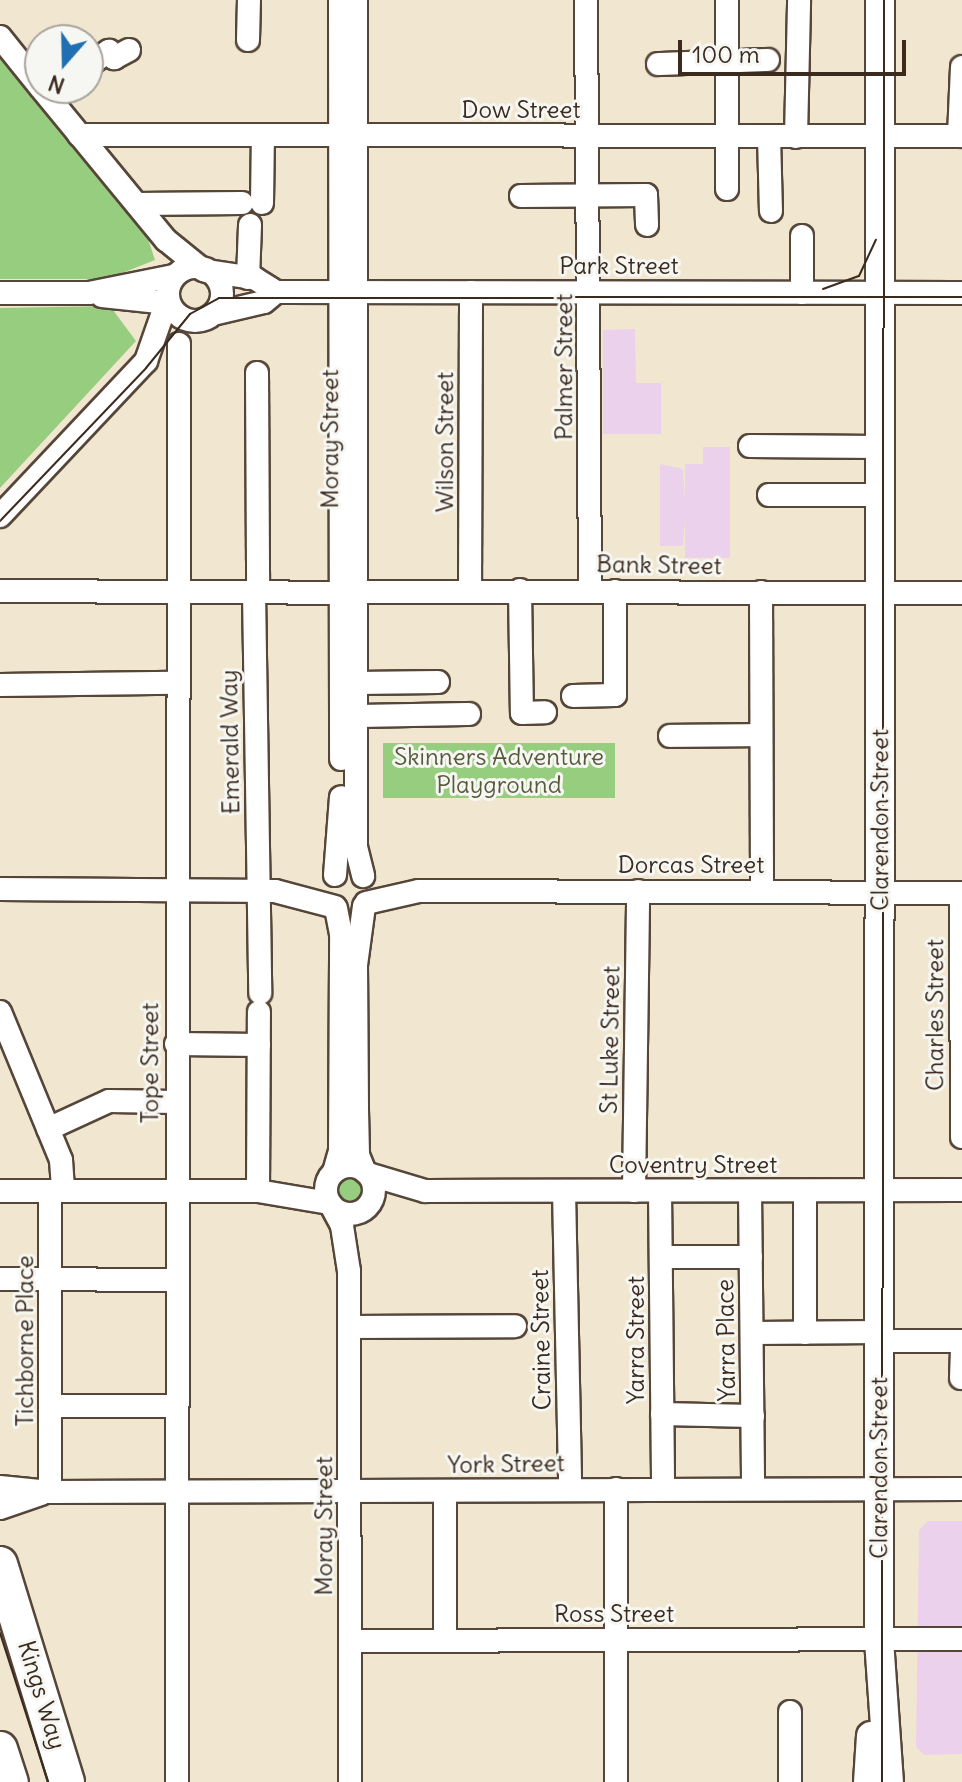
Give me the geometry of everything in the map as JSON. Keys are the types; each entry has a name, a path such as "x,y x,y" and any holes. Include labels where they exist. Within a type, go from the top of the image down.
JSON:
{"highway":[{"name":"Kings Way","path":"0,1564 58,1741 67,1782"},
{"path":"58,1741 82,1782"},
{"path":"0,1749 11,1782"}],"main road":[{"name":"Clarendon Street","path":"880,0 879,1640 889,1782"},
{"name":"Clarendon Street","path":"868,1782 879,1640"}],"street":[{"path":"248,40 249,0"},
{"name":"Moray Street","path":"340,0 348,135"},
{"name":"Moray Street","path":"334,876 341,823 348,593 348,135 356,0"},
{"name":"Palmer Street","path":"586,0 590,194 590,590"},
{"path":"727,0 724,61 727,189"},
{"path":"796,137 799,0"},
{"path":"0,37 24,64"},
{"path":"104,55 109,51 114,58 129,50"},
{"path":"658,64 768,60"},
{"path":"960,136 962,67"},
{"path":"0,516 146,361 179,344 214,315 225,294 204,271 166,240 57,104"},
{"name":"Dow Street","path":"79,135 960,136"},
{"path":"137,204 252,203 263,135"},
{"path":"769,136 771,211"},
{"path":"521,196 646,195 647,225"},
{"path":"248,278 250,225"},
{"path":"802,236 802,293"},
{"path":"146,361 173,276 166,240"},
{"path":"89,293 204,271"},
{"name":"Park Street","path":"204,271 248,278 276,292 962,293"},
{"name":"Park Street","path":"214,315 264,302 276,292"},
{"name":"Wilson Street","path":"470,591 471,292"},
{"path":"0,293 89,293 166,303 183,315 214,315"},
{"name":"Tope Street","path":"177,1782 175,589 179,344"},
{"name":"Emerald Way","path":"257,373 256,592 267,891 259,1003 258,1191"},
{"path":"750,446 880,447"},
{"path":"769,495 880,495"},
{"path":"520,590 522,713 545,712"},
{"name":"Bank Street","path":"0,591 962,593"},
{"path":"573,696 615,695 615,591"},
{"path":"761,592 762,890"},
{"name":"Moray Street","path":"348,593 356,683 356,855 364,877"},
{"path":"356,683 438,682"},
{"path":"0,685 175,683"},
{"path":"356,716 469,714"},
{"path":"670,736 760,735"},
{"path":"0,889 267,891 352,870 364,877 370,890 356,965 358,1155 374,1189 368,1206 351,1215 330,1204 258,1191"},
{"path":"330,1204 326,1190 340,1151 341,941 335,907 328,894 334,876"},
{"name":"Dorcas Street","path":"364,877 419,891"},
{"path":"267,891 352,912 365,904"},
{"name":"Dorcas Street","path":"365,904 419,891 962,893"},
{"name":"St Luke Street","path":"634,1191 638,891"},
{"name":"Charles Street","path":"962,893 962,1137"},
{"name":"Tichborne Place","path":"0,1012 61,1160 51,1278 50,1492"},
{"path":"176,1044 259,1045"},
{"path":"48,1129 109,1101 176,1102"},
{"path":"0,1191 258,1191 313,1185 352,1166 367,1173"},
{"name":"Coventry Street","path":"367,1173 425,1191"},
{"name":"Coventry Street","path":"368,1206 425,1191 962,1190"},
{"name":"Craine Street","path":"564,1191 570,1489"},
{"name":"Yarra Street","path":"660,1191 663,1489"},
{"name":"Yarra Place","path":"750,1191 753,1489"},
{"path":"805,1191 805,1333"},
{"name":"Moray Street","path":"330,1204 342,1226 349,1271 350,1782"},
{"name":"Moray Street","path":"349,1271 368,1206"},
{"path":"661,1257 751,1257"},
{"path":"0,1279 177,1280"},
{"path":"349,1327 515,1326"},
{"path":"752,1333 962,1341"},
{"path":"961,1378 962,1353"},
{"path":"51,1406 177,1406"},
{"path":"662,1414 753,1416"},
{"name":"York Street","path":"0,1487 50,1492 962,1489"},
{"path":"616,1489 613,1640 616,1782"},
{"path":"445,1491 445,1641"},
{"name":"York Street","path":"0,1508 50,1492"},
{"name":"Ross Street","path":"350,1641 962,1639"},
{"path":"790,1712 790,1782"}],"shaded area":[{"path":"635,329 636,383 661,383 661,434 603,434 603,330"},
{"path":"703,447 730,447 730,558 685,558 685,518 683,546 660,546 660,464 683,469 685,501 685,464 703,464"},
{"path":"928,1521 962,1521 962,1754 924,1755 916,1747 919,1530"}],"green space":[{"path":"0,57 24,87 24,104 38,104 148,239 155,260 107,279 0,279"},
{"path":"110,306 136,341 0,488 0,308"},
{"name":"Skinners Adventure Playground","path":"383,743 615,743 615,798 383,798"},
{"path":"350,1176 356,1177 364,1185 364,1197 356,1205 350,1206 344,1205 336,1197 335,1191 336,1185 344,1177"}],"tram line":[{"path":"882,1782 884,0"},
{"path":"823,289 859,276 876,240"},
{"path":"0,521 146,368 190,314 219,298 962,297"},
{"path":"0,1633 48,1782"}]}
